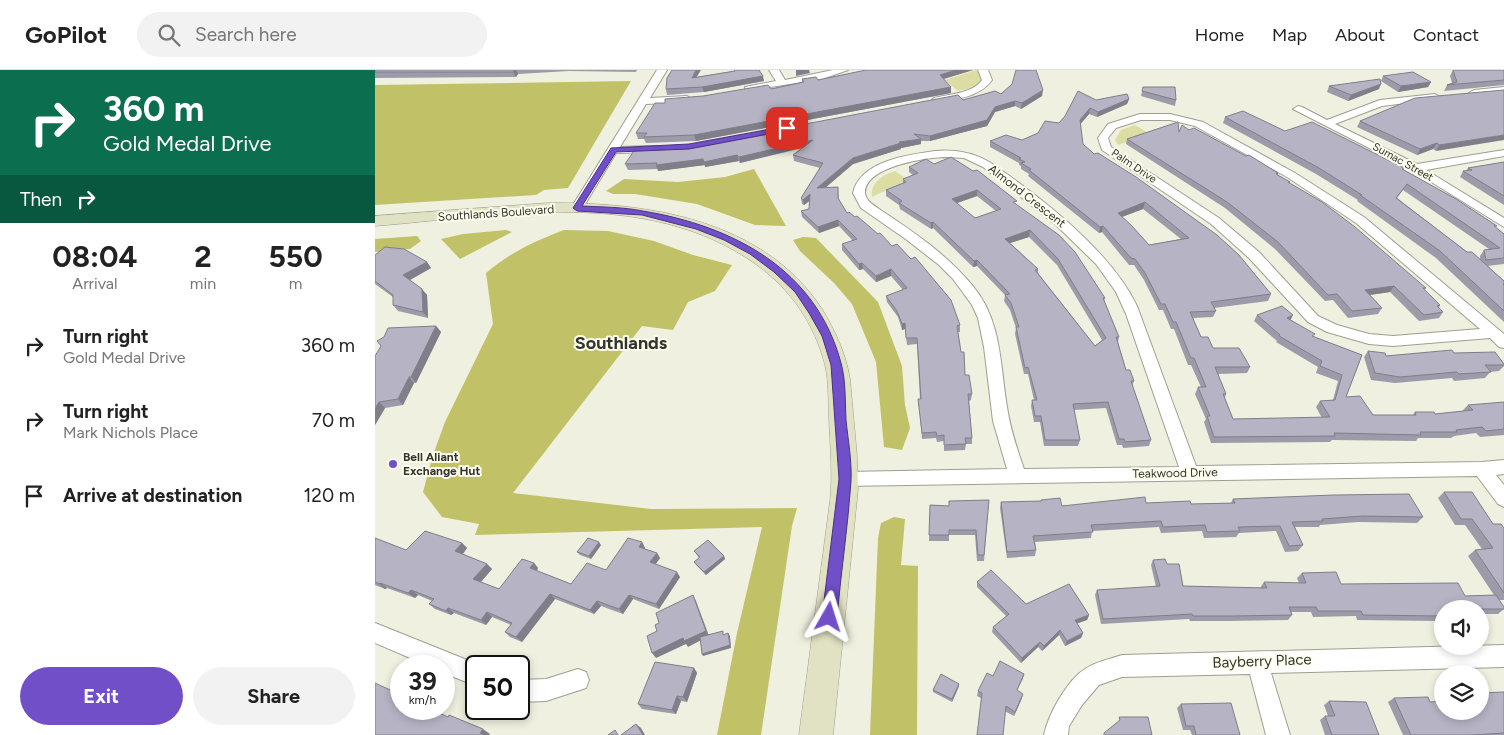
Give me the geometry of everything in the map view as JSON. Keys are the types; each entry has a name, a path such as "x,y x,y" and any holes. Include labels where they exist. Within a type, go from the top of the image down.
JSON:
{"main road":[{"name":"Southlands Boulevard","path":"375,221 497,211 577,208 642,213 699,227 727,238 754,252 798,290 814,312 827,336 836,365 845,479 816,735"}],"street":[{"path":"577,208 662,70"},
{"path":"773,70 782,83"},
{"path":"733,91 822,76 843,70"},
{"path":"925,102 978,90 987,80 983,70"},
{"path":"1463,94 1504,90"},
{"path":"1328,123 1381,103 1447,96"},
{"path":"644,101 696,98"},
{"name":"Sumac Street","path":"1298,109 1416,168 1504,223"},
{"name":"Palm Drive","path":"1494,333 1393,341 1369,340 1332,329 1313,319 1254,254 1233,236 1184,199 1113,154 1106,148 1103,138 1112,126 1140,117 1170,117 1199,124 1291,175 1360,220 1398,250 1494,333 1504,343"},
{"path":"614,150 669,148"},
{"path":"1416,168 1504,153"},
{"name":"Almond Crescent","path":"1018,476 1001,422 988,330 980,307 967,287 935,255 917,240 865,205 860,199 859,187 867,176 876,171 926,155 950,154 968,156 987,165 1067,227 1094,254 1124,294 1190,473"},
{"name":"Teakwood Drive","path":"845,479 1482,470 1504,467"},
{"path":"1482,470 1504,499"},
{"path":"375,633 465,670"},
{"name":"Bayberry Place","path":"1056,735 1058,723 1074,697 1086,684 1092,678 1122,666 1504,656"},
{"path":"1257,661 1278,735"},
{"path":"530,690 545,690 578,680"}],"green space":[{"path":"976,70 979,72 981,80 968,89 958,91 945,80"},
{"path":"1135,125 1150,134 1118,145 1115,140 1121,130"},
{"path":"895,171 908,180 872,197 875,183 882,177"}],"shaded area":[{"path":"631,81 568,188 544,190 536,195 375,205 375,85"},
{"path":"754,169 786,226 755,225 697,204 635,194 613,194 606,191 624,179 678,182 725,177"},
{"path":"506,230 512,232 460,259 441,239 463,234"},
{"path":"564,230 608,231 654,241 693,255 732,265 715,291 688,302 673,330 642,326 513,493 651,509 797,508 792,526 761,735 717,735 737,633 762,527 475,535 479,524 442,517 423,492 433,455 445,422 493,324 486,273 504,259 523,248"},
{"path":"417,236 421,241 410,249 375,252 375,239"},
{"path":"803,237 816,238 878,302 902,366 905,405 910,428 902,450 884,447 876,362 852,304 834,283 800,251 793,240"},
{"path":"894,517 905,519 901,565 918,566 917,735 870,735 878,538 881,523"}],"building":[{"path":"375,70 515,70 513,72 375,72"},
{"path":"672,70 696,70 692,78 735,70 759,70 763,76 702,87 666,89 667,78"},
{"path":"866,70 956,70 940,75 951,87 694,135 644,137 647,133 636,133 655,103 665,103 665,99 703,96 768,85 771,89 804,82 802,79 816,77 818,80"},
{"path":"1016,70 1036,70 1043,90 1022,103 1015,101 995,107 987,120 930,136 914,134 921,139 899,142 901,143 853,158 817,188 838,187 838,198 847,213 849,212 855,217 857,216 878,234 880,233 892,246 897,244 911,259 915,257 951,300 960,325 957,326 961,352 964,352 965,375 969,375 972,394 968,394 972,438 965,438 966,444 944,445 944,435 937,436 936,432 922,433 918,399 921,399 917,338 906,338 905,323 902,324 897,311 886,296 907,288 891,269 876,276 862,263 859,264 842,244 857,239 838,220 818,227 801,211 809,209 810,194 803,200 801,198 823,163 793,155 813,140 739,157 737,155 704,162 703,159 656,165 657,163 625,164 636,148 695,145 958,95 963,100 995,91 1001,94 1012,84"},
{"path":"1453,70 1504,70 1504,80 1447,85 1457,82"},
{"path":"1413,72 1431,82 1401,86 1383,76"},
{"path":"1380,79 1381,84 1351,95 1329,86"},
{"path":"1143,87 1175,87 1176,100 1142,91"},
{"path":"1504,90 1504,135 1439,145 1437,143 1420,149 1360,121 1415,98"},
{"path":"1078,91 1096,100 1127,94 1129,99 1098,112 1090,108 1080,120 1083,144 1094,154 1098,153 1136,177 1217,235 1239,255 1271,294 1211,302 1216,311 1190,312 1201,337 1208,337 1213,348 1239,348 1250,367 1215,367 1226,394 1223,394 1233,419 1330,417 1320,401 1335,400 1342,375 1320,366 1322,361 1279,336 1257,315 1282,306 1293,315 1287,318 1315,334 1312,336 1362,355 1346,397 1360,396 1373,415 1416,415 1415,412 1434,412 1435,414 1473,410 1468,405 1504,402 1504,429 1486,431 1482,427 1456,430 1457,432 1420,432 1421,435 1334,433 1335,436 1214,437 1207,416 1210,416 1198,387 1206,387 1194,358 1191,358 1176,322 1173,322 1165,304 1161,304 1145,273 1135,259 1131,258 1103,226 1100,227 1029,170 1031,169 1021,163 1025,162 1019,159 1021,158 990,141 1006,135 1022,140 1038,133 1045,121 1059,123 1065,116","holes":["1145,202 1189,238 1149,245 1118,213"]},
{"path":"1243,111 1285,131 1312,122 1404,168 1402,169 1456,199 1497,226 1494,226 1504,234 1504,258 1486,260 1484,250 1500,248 1407,184 1396,198 1467,252 1472,252 1504,281 1504,311 1440,251 1360,195 1362,195 1319,168 1225,117"},
{"path":"1178,122 1179,132 1182,125 1189,130 1194,128 1246,156 1249,155 1290,182 1288,182 1322,202 1355,227 1426,288 1423,288 1440,305 1437,306 1443,312 1424,315 1394,286 1365,290 1382,308 1352,311 1337,294 1328,295 1278,242 1227,202 1127,139"},
{"path":"951,157 973,171 977,170 1017,201 1013,202 1059,235 1075,252 1105,298 1103,298 1119,337 1116,337 1126,370 1130,370 1134,381 1131,381 1151,440 1125,442 1124,439 1119,439 1108,402 1073,404 1080,440 1045,440 1041,416 1035,416 1032,400 1037,400 1028,367 1025,368 1016,327 1019,327 1011,303 1005,295 1010,294 977,260 974,261 933,222 931,223 899,203 902,201 886,190 906,182 903,179 918,173 909,167 926,159 934,164","holes":["977,190 1001,209 975,218 952,199","1030,230 1058,259 1106,338 1095,346 1035,270 1038,269 1005,239"]},
{"path":"1504,162 1504,196 1463,171 1472,170 1468,168"},
{"path":"385,247 404,249 427,262 403,275 422,289 423,312 393,305 393,295 375,281 375,255"},
{"path":"436,326 398,399 379,402 375,409 375,356 381,346 377,341 384,337 388,328"},
{"path":"1452,350 1454,353 1495,352 1504,365 1485,365 1491,372 1459,374 1457,372 1400,377 1375,373 1368,351 1385,353 1386,356"},
{"path":"1444,492 1472,492 1493,524 1501,524 1504,528 1504,593 1475,550 1493,548 1472,519 1461,519"},
{"path":"1409,494 1423,517 1363,516 1322,519 1323,521 1292,522 1303,545 1289,546 1280,526 1238,527 1240,531 1207,532 1205,525 1163,527 1161,521 1091,525 1093,532 1033,536 1036,550 1007,552 1001,502 1041,501 1060,498 1062,506 1145,497 1146,503 1190,501 1191,504 1235,503 1233,499"},
{"path":"989,500 984,555 978,555 976,530 949,530 949,535 929,535 930,505 949,506 949,501"},
{"path":"425,531 462,543 455,551 487,564 473,579 499,589 522,559 534,563 530,568 571,584 587,563 606,570 628,538 642,542 639,547 657,553 650,562 677,572 656,604 629,595 619,609 597,601 590,610 550,594 516,637 505,632 512,623 487,612 481,620 448,608 446,611 429,604 434,599 411,590 408,593 375,582 375,538 406,550"},
{"path":"588,538 599,542 589,556 577,552"},
{"path":"708,540 724,556 704,572 694,562 700,557 694,551"},
{"path":"1165,559 1167,564 1179,564 1183,586 1267,588 1264,582 1306,583 1302,573 1336,572 1341,584 1458,583 1465,596 1496,595 1504,609 1489,609 1489,600 1434,600 1434,616 1363,615 1361,611 1318,611 1316,607 1289,607 1292,615 1193,616 1192,614 1103,619 1097,590 1160,586 1153,560"},
{"path":"991,570 1026,604 1069,584 1089,615 1075,620 1083,633 1067,641 1060,630 1044,646 1040,642 1022,658 993,627 1009,614 977,582"},
{"path":"693,595 706,631 684,641 683,638 652,653 647,636 657,631 655,625 659,623 656,613"},
{"path":"723,631 723,635 728,633 730,645 702,654 700,637"},
{"path":"1000,661 1024,674 1017,690 1023,694 1015,712 1006,706 1003,735 977,735 982,693 978,691 987,673 993,676"},
{"path":"655,662 694,668 683,697 677,696 672,710 638,704"},
{"path":"941,674 959,684 952,699 933,690"},
{"path":"375,683 390,690 390,720 455,720 455,717 483,729 480,733 484,735 375,735"},
{"path":"1504,692 1504,733 1411,735 1394,698 1428,697 1430,702 1434,702 1434,720 1489,720 1489,693"},
{"path":"1329,701 1366,702 1379,735 1332,735 1325,716 1335,716"},
{"path":"1231,703 1240,735 1196,735 1194,726 1186,726 1181,704"},
{"path":"1119,717 1148,717 1152,735 1104,735 1120,720"},
{"path":"636,724 643,735 621,735"},
{"path":"615,730 618,735 608,735"}],"place":[{"name":"Bell Aliant Exchange Hut","path":"393,464"}],"district":[{"name":"Southlands","path":"621,343"}],"route":[{"path":"787,128 689,147 614,150 577,208 642,213 672,219 727,238 754,252 777,270 798,290 814,312 827,336 836,365 840,396 845,479 829,617"}]}
